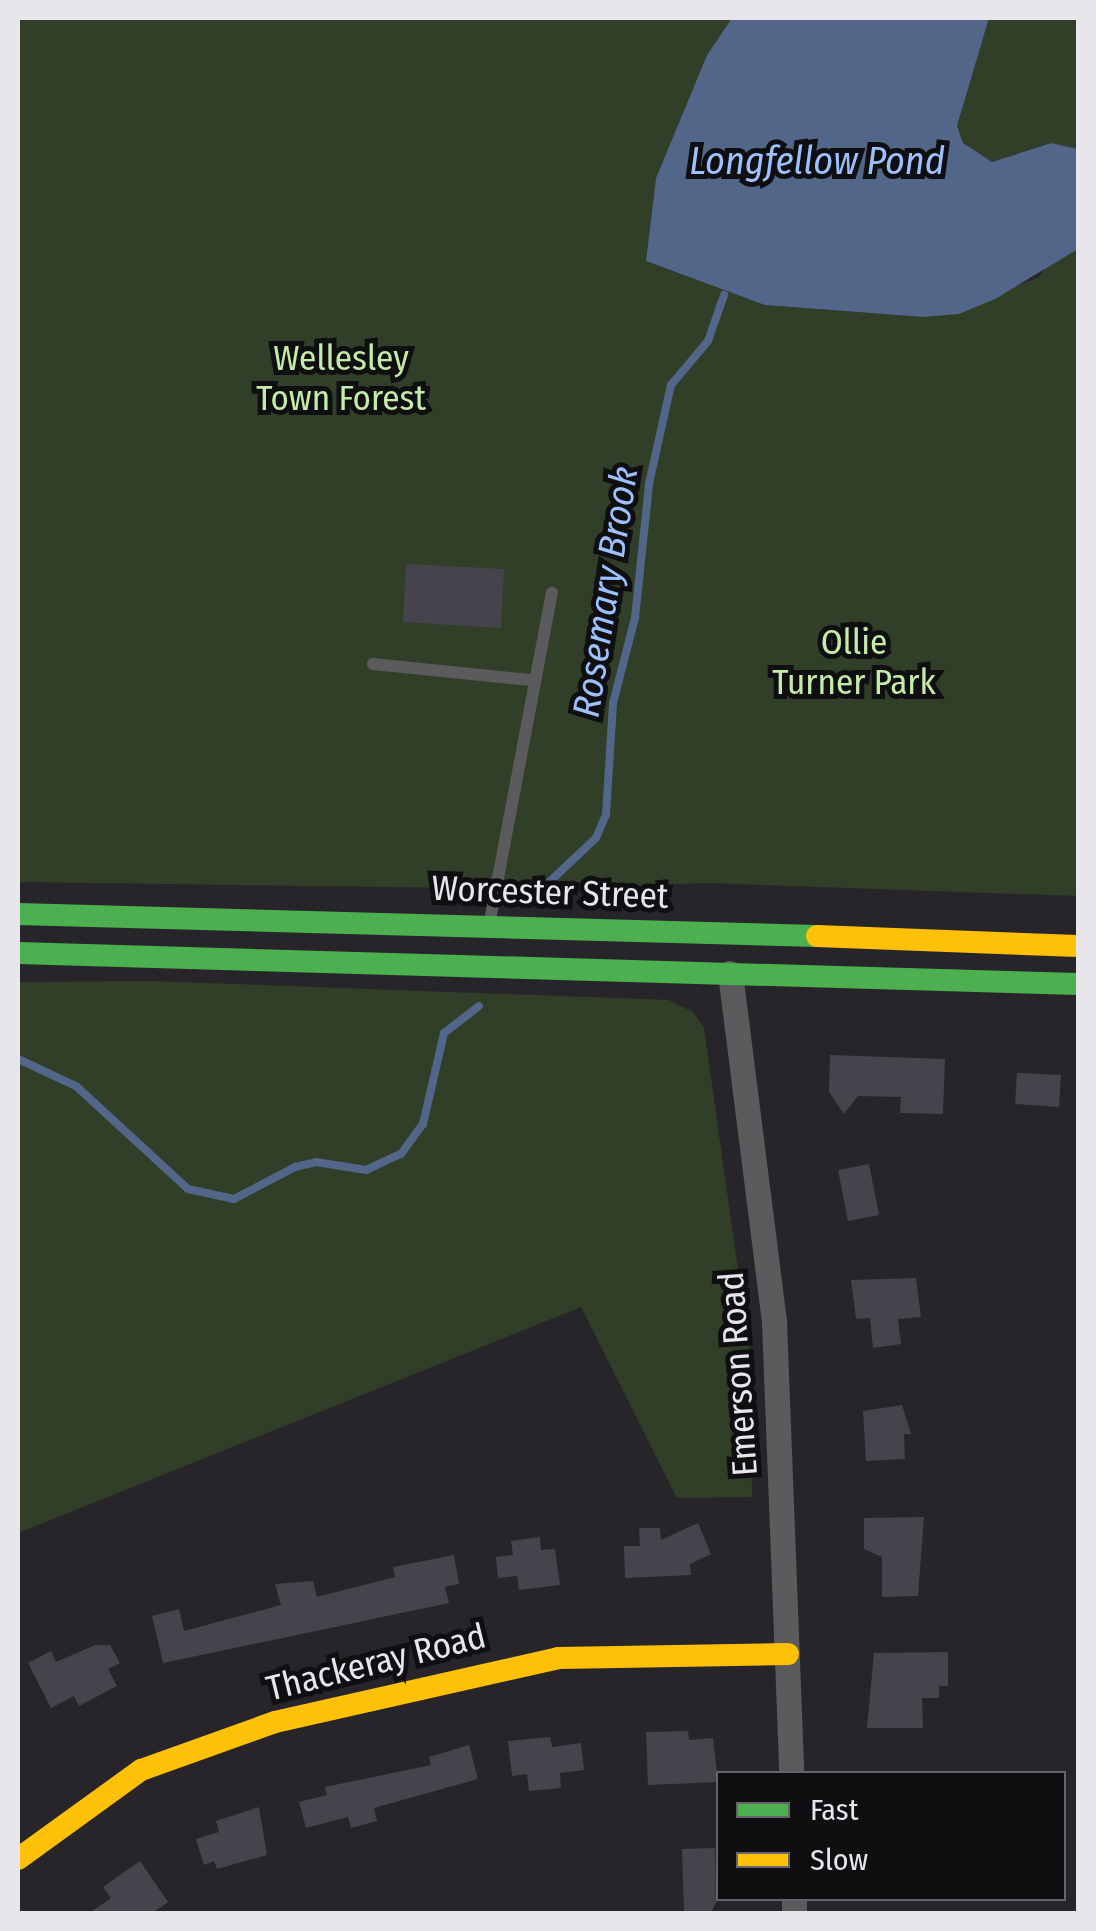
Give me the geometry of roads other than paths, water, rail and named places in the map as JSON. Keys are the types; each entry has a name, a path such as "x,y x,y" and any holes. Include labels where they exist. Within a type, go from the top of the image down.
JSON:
{"main road":[{"name":"Worcester Street","path":"18,914 491,924 1078,946"},
{"name":"Worcester Street","path":"18,953 1078,984"},
{"name":"Thackeray Road","path":"18,1859 140,1770 275,1722 558,1658 788,1654"}],"street":[{"name":"Emerson Road","path":"730,973 774,1322 791,1771"}],"lane":[{"path":"491,924 531,680 552,593"},
{"path":"373,664 531,680"}],"water":[{"name":"Longfellow Pond","path":"732,18 989,18 957,126 963,143 992,162 1051,143 1078,149 1078,249 995,299 959,314 923,317 765,305 646,261 656,178 707,55"}],"waterway":[{"name":"Rosemary Brook","path":"542,889 596,838 606,815 613,703 635,618 649,484 671,385 708,341 724,295"},
{"name":"Rosemary Brook","path":"18,1059 76,1086 188,1189 234,1199 295,1167 316,1162 366,1170 401,1154 423,1124 444,1033 479,1006"}],"park label":[{"name":"Wellesley Town Forest","path":"341,378"},
{"name":"Ollie Turner Park","path":"854,662"}]}
